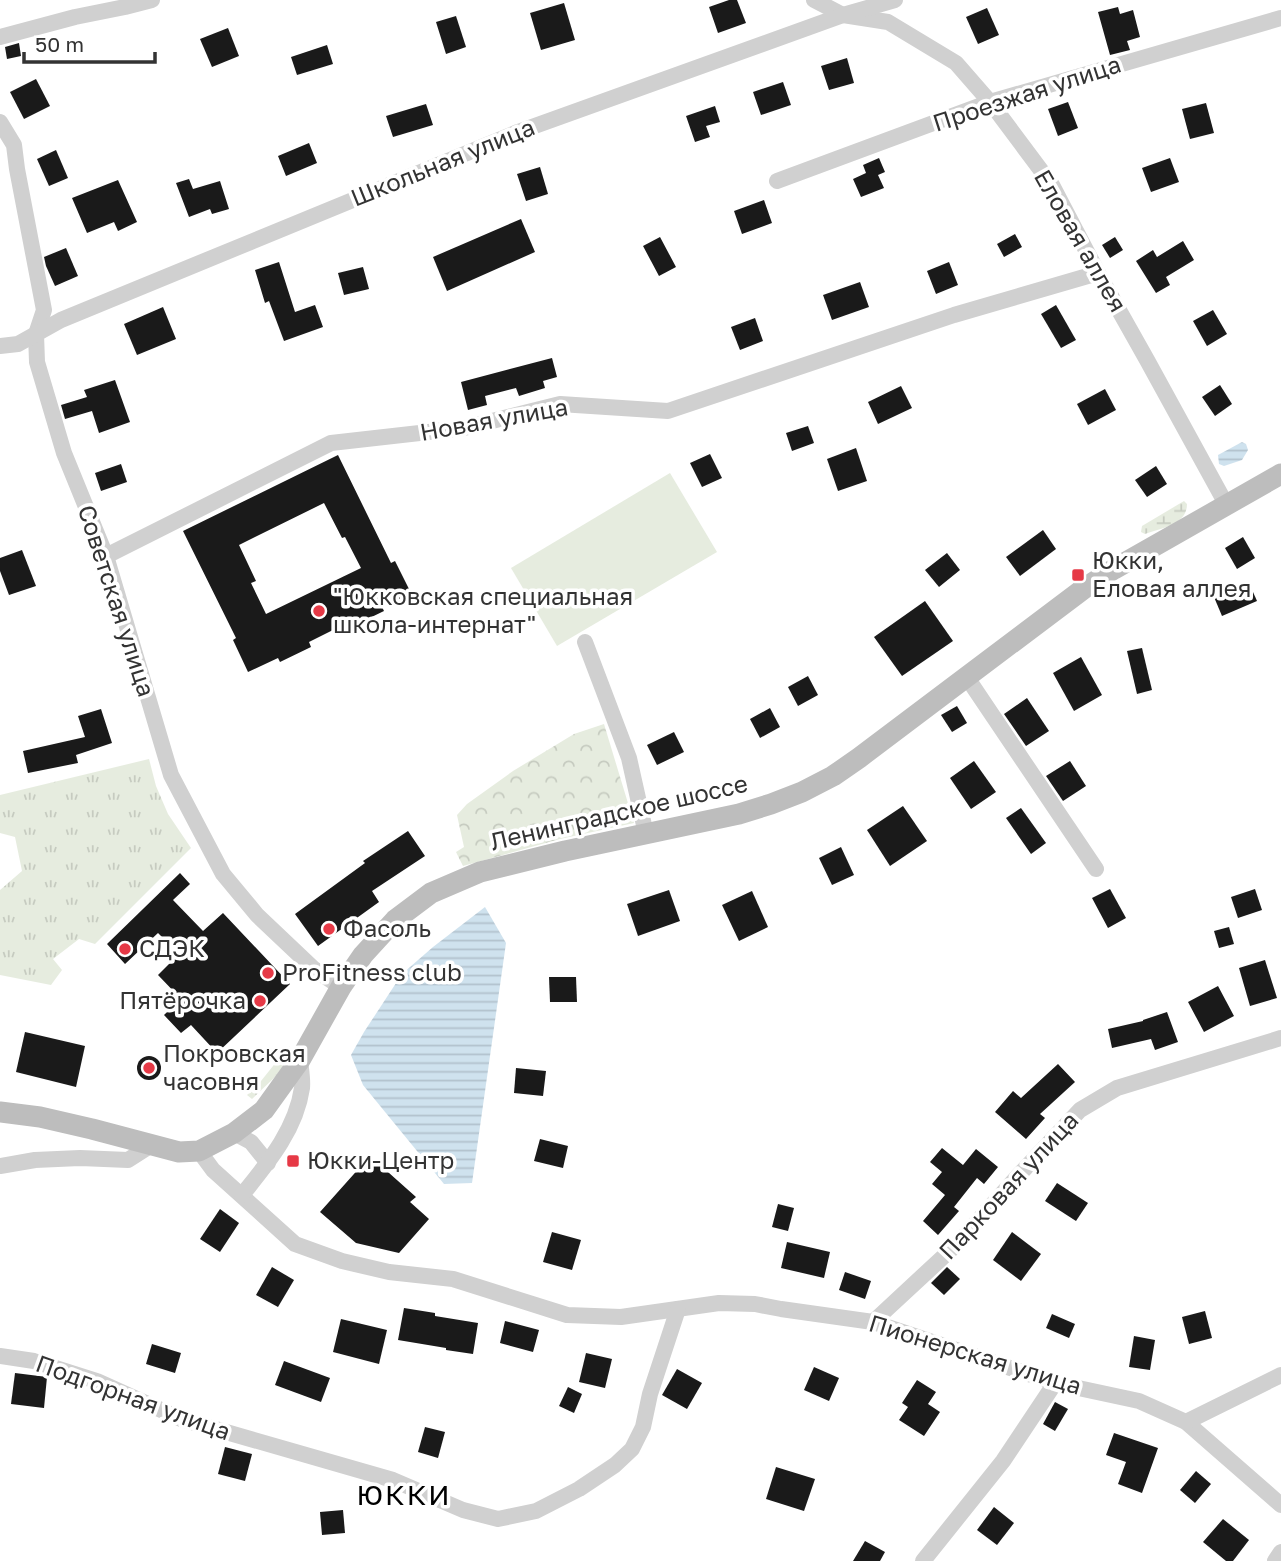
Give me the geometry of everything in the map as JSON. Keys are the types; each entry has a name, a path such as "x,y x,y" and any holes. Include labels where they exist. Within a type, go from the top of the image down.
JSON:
{"main road":[{"name":"Ленинградское шоссе","path":"199,1151 234,1133 264,1110 300,1060 341,987 363,955 396,920 431,893 480,872 740,814 802,792 833,776 859,758 1105,575 1281,474"},
{"path":"0,1112 53,1120 179,1152 199,1151"}],"street":[{"path":"0,37 152,0"},
{"path":"814,0 843,15"},
{"name":"Школьная улица","path":"0,346 18,344 61,320 518,132 843,15 895,0"},
{"name":"Еловая аллея","path":"843,15 888,22 900,29 956,63 990,103 1052,185 1226,504"},
{"name":"Проезжая улица","path":"777,181 990,103 1281,18"},
{"name":"Советская улица","path":"0,122 14,145 44,310 36,334 37,362 64,453 106,556 171,775 223,874 257,915 314,968 341,987"},
{"name":"Новая улица","path":"106,556 331,443 464,428 560,404 668,411 954,315 1098,273"},
{"path":"585,642 629,758 646,834"},
{"path":"966,677 1096,869"},
{"name":"Парковая улица","path":"873,1322 956,1245 1080,1110 1117,1088 1281,1038"},
{"path":"242,1195 283,1140 296,1112 303,1087 300,1060"},
{"path":"234,1133 251,1142 268,1163"},
{"path":"0,1166 35,1160 128,1160 153,1144"},
{"name":"Пионерская улица","path":"199,1151 213,1170 295,1244 342,1261 390,1272 453,1279 567,1315 621,1317 719,1303 755,1304 873,1322 1055,1383 1139,1401 1186,1422 1281,1504"},
{"name":"Подгорная улица","path":"0,1356 34,1361 97,1381 181,1419 393,1480 463,1510 498,1519 537,1511 579,1489 615,1465 632,1449 643,1427 649,1394 678,1309"},
{"path":"1186,1422 1281,1374"},
{"path":"923,1561 1003,1461 1055,1383"},
{"path":"1275,1561 1281,1552"}],"green space":[{"path":"670,473 717,552 557,646 511,568"},
{"path":"1184,501 1187,504 1186,511 1178,521 1145,534 1141,532 1142,526"},
{"path":"604,724 634,823 560,839 463,866 456,852 464,847 457,815 467,804 513,771 574,734"},
{"path":"149,759 156,786 168,814 191,848 95,944 79,939 53,959 62,970 51,985 0,975 0,890 22,871 15,837 0,833 0,795"},
{"path":"289,1046 294,1052 274,1078 252,1099 247,1095"}],"water":[{"path":"1242,442 1248,450 1242,460 1224,466 1219,464 1218,455"},
{"path":"485,907 506,943 472,1183 444,1184 363,1085 351,1055 402,974"}],"building":[{"path":"737,0 746,23 718,33 709,7"},
{"path":"564,3 575,40 541,50 530,13"},
{"path":"1118,7 1120,14 1133,10 1140,37 1127,41 1130,50 1110,55 1098,12"},
{"path":"987,8 999,35 978,44 966,17"},
{"path":"456,16 466,47 446,54 436,22"},
{"path":"228,28 239,56 212,67 200,39"},
{"path":"19,43 21,56 7,59 5,47"},
{"path":"327,45 333,64 297,75 291,57"},
{"path":"847,58 854,83 829,90 821,66"},
{"path":"36,79 50,106 24,119 10,92"},
{"path":"783,82 791,105 761,115 753,92"},
{"path":"1068,102 1078,128 1058,136 1048,109"},
{"path":"1206,103 1214,133 1190,139 1182,109"},
{"path":"426,104 433,125 393,137 386,116"},
{"path":"715,106 720,122 706,126 710,137 695,142 686,116"},
{"path":"309,143 317,163 286,176 278,156"},
{"path":"56,150 68,178 49,186 37,159"},
{"path":"879,158 885,172 878,175 884,188 861,197 853,179 866,173 863,165"},
{"path":"1170,158 1179,182 1151,192 1142,168"},
{"path":"540,167 548,194 526,201 517,174"},
{"path":"189,179 193,189 220,181 229,209 212,214 210,209 189,217 176,183"},
{"path":"118,180 137,222 118,231 114,222 87,233 72,198"},
{"path":"764,200 772,223 742,234 734,211"},
{"path":"521,219 535,252 447,291 433,257"},
{"path":"1015,234 1022,247 1004,257 997,244"},
{"path":"660,237 676,267 659,276 643,246"},
{"path":"1115,237 1123,250 1110,258 1102,245"},
{"path":"1183,241 1194,260 1166,277 1170,285 1156,293 1136,261 1153,250 1157,257"},
{"path":"66,248 78,276 55,286 44,257"},
{"path":"279,262 295,312 315,305 323,327 284,341 269,301 265,303 255,270"},
{"path":"949,262 958,285 936,294 927,271"},
{"path":"363,267 369,289 344,295 338,273"},
{"path":"860,282 869,307 832,320 823,295"},
{"path":"1056,305 1076,340 1061,348 1041,314"},
{"path":"163,307 176,339 137,355 124,324"},
{"path":"1213,310 1227,334 1207,346 1193,321"},
{"path":"755,318 763,341 740,350 731,327"},
{"path":"552,358 557,377 543,381 545,388 519,396 516,388 485,396 487,405 468,410 461,382"},
{"path":"115,380 130,422 99,433 92,411 65,419 61,405 87,397 84,390"},
{"path":"1220,385 1232,404 1215,416 1202,397"},
{"path":"901,386 912,408 878,424 868,402"},
{"path":"1105,389 1116,410 1088,425 1077,404"},
{"path":"808,426 814,443 792,451 786,433"},
{"path":"856,448 867,481 838,491 827,459"},
{"path":"710,454 722,478 702,487 690,463"},
{"path":"338,455 391,563 395,561 411,593 382,607 384,611 353,626 351,621 309,642 311,647 280,662 278,658 248,672 233,640 236,638 183,531","holes":["324,503 342,538 345,537 361,568 266,614 251,583 256,581 239,545"]},
{"path":"121,464 127,482 101,491 95,473"},
{"path":"1156,466 1167,484 1147,497 1135,480"},
{"path":"1043,530 1056,549 1020,576 1006,557"},
{"path":"1243,537 1255,558 1237,569 1225,548"},
{"path":"22,550 36,586 9,595 0,571 0,558"},
{"path":"947,553 960,570 939,587 925,570"},
{"path":"1249,583 1257,601 1222,616 1214,597"},
{"path":"925,601 953,641 902,676 874,637"},
{"path":"1142,648 1152,690 1137,694 1127,651"},
{"path":"1081,657 1102,695 1074,711 1053,673"},
{"path":"808,676 818,695 798,706 788,687"},
{"path":"1027,698 1049,731 1026,746 1004,714"},
{"path":"957,706 967,723 952,732 941,715"},
{"path":"770,708 780,727 760,738 750,719"},
{"path":"101,709 112,743 76,755 78,763 28,773 23,751 85,737 78,716"},
{"path":"674,732 684,752 657,765 647,745"},
{"path":"974,761 996,792 971,809 950,778"},
{"path":"1070,761 1086,786 1063,801 1046,776"},
{"path":"903,806 927,841 890,866 867,830"},
{"path":"1021,808 1046,843 1031,854 1006,818"},
{"path":"408,831 425,856 372,891 379,902 318,946 295,914 365,863 363,861"},
{"path":"841,847 854,875 832,885 819,858"},
{"path":"180,873 190,884 173,900 203,931 223,913 290,984 217,1053 191,1025 181,1033 164,1015 181,999 158,975 179,954 158,933 125,964 107,944"},
{"path":"1110,889 1126,918 1108,928 1092,898"},
{"path":"1255,889 1262,910 1238,918 1231,897"},
{"path":"669,890 680,921 638,936 627,904"},
{"path":"752,891 768,927 739,941 722,905"},
{"path":"1229,927 1234,944 1219,948 1214,931"},
{"path":"1265,960 1277,998 1250,1006 1239,968"},
{"path":"549,977 576,977 577,1002 550,1002"},
{"path":"1218,986 1234,1016 1204,1032 1188,1002"},
{"path":"1167,1012 1178,1042 1155,1050 1151,1039 1112,1048 1108,1029"},
{"path":"25,1032 85,1046 76,1087 16,1072"},
{"name":"Покровская часовня","path":"149,1056 157,1060 161,1068 157,1076 149,1080 141,1076 137,1068 141,1060"},
{"path":"1058,1064 1075,1082 1040,1114 1045,1118 1026,1139 995,1112 1013,1091 1021,1098"},
{"path":"516,1068 546,1071 543,1096 514,1093"},
{"path":"540,1139 568,1146 563,1168 534,1161"},
{"path":"942,1148 963,1165 976,1149 998,1167 984,1184 977,1178 954,1207 959,1211 938,1235 923,1221 945,1195 932,1184 942,1172 930,1162"},
{"path":"370,1156 416,1197 410,1202 429,1219 399,1253 356,1243 320,1212"},
{"path":"1057,1183 1088,1203 1076,1221 1045,1201"},
{"path":"778,1204 794,1208 788,1231 772,1227"},
{"path":"220,1209 239,1223 220,1252 200,1239"},
{"path":"552,1232 581,1240 572,1270 543,1262"},
{"path":"1012,1232 1041,1254 1021,1281 993,1260"},
{"path":"787,1242 830,1252 824,1278 781,1268"},
{"path":"272,1267 294,1280 278,1307 256,1295"},
{"path":"947,1267 960,1279 944,1295 931,1283"},
{"path":"845,1272 871,1281 865,1299 839,1290"},
{"path":"404,1308 478,1323 473,1354 398,1340"},
{"path":"1205,1311 1212,1338 1189,1344 1182,1317"},
{"path":"1052,1314 1075,1324 1069,1338 1046,1328"},
{"path":"341,1319 387,1330 379,1364 333,1352"},
{"path":"505,1321 539,1330 533,1352 500,1343"},
{"path":"1134,1336 1155,1340 1150,1370 1129,1367"},
{"path":"152,1344 181,1353 175,1373 146,1364"},
{"path":"586,1353 612,1359 605,1388 579,1382"},
{"path":"284,1361 330,1378 321,1402 275,1385"},
{"path":"814,1367 839,1378 829,1401 804,1390"},
{"path":"677,1369 702,1383 687,1409 662,1395"},
{"path":"15,1373 47,1377 44,1408 11,1404"},
{"path":"917,1380 936,1392 928,1404 940,1412 924,1436 899,1420 908,1407 902,1403"},
{"path":"568,1387 582,1394 574,1413 559,1406"},
{"path":"1055,1402 1068,1409 1055,1431 1043,1424"},
{"path":"425,1427 445,1432 438,1458 418,1452"},
{"path":"1114,1433 1158,1448 1142,1493 1118,1484 1126,1462 1106,1455"},
{"path":"225,1447 252,1454 245,1481 218,1474"},
{"path":"776,1467 815,1479 804,1511 766,1499"},
{"path":"1196,1471 1211,1484 1195,1503 1180,1490"},
{"path":"994,1507 1014,1523 997,1545 977,1530"},
{"path":"343,1510 345,1533 322,1535 320,1512"},
{"path":"1223,1519 1249,1540 1233,1561 1226,1561 1203,1542"},
{"path":"865,1541 885,1552 880,1561 853,1561"}],"place":[{"name":"Юкки, Еловая аллея","path":"1078,575"},
{"name":"\"Юкковская специальная школа-интернат\"","path":"319,611"},
{"name":"Фасоль","path":"329,929"},
{"name":"СДЭК","path":"125,949"},
{"name":"ProFitness club","path":"268,973"},
{"name":"Пятёрочка","path":"260,1001"},
{"name":"Покровская часовня","path":"149,1068"},
{"name":"Юкки-Центр","path":"293,1161"}],"district":[{"name":"ЮККИ","path":"404,1495"}]}
